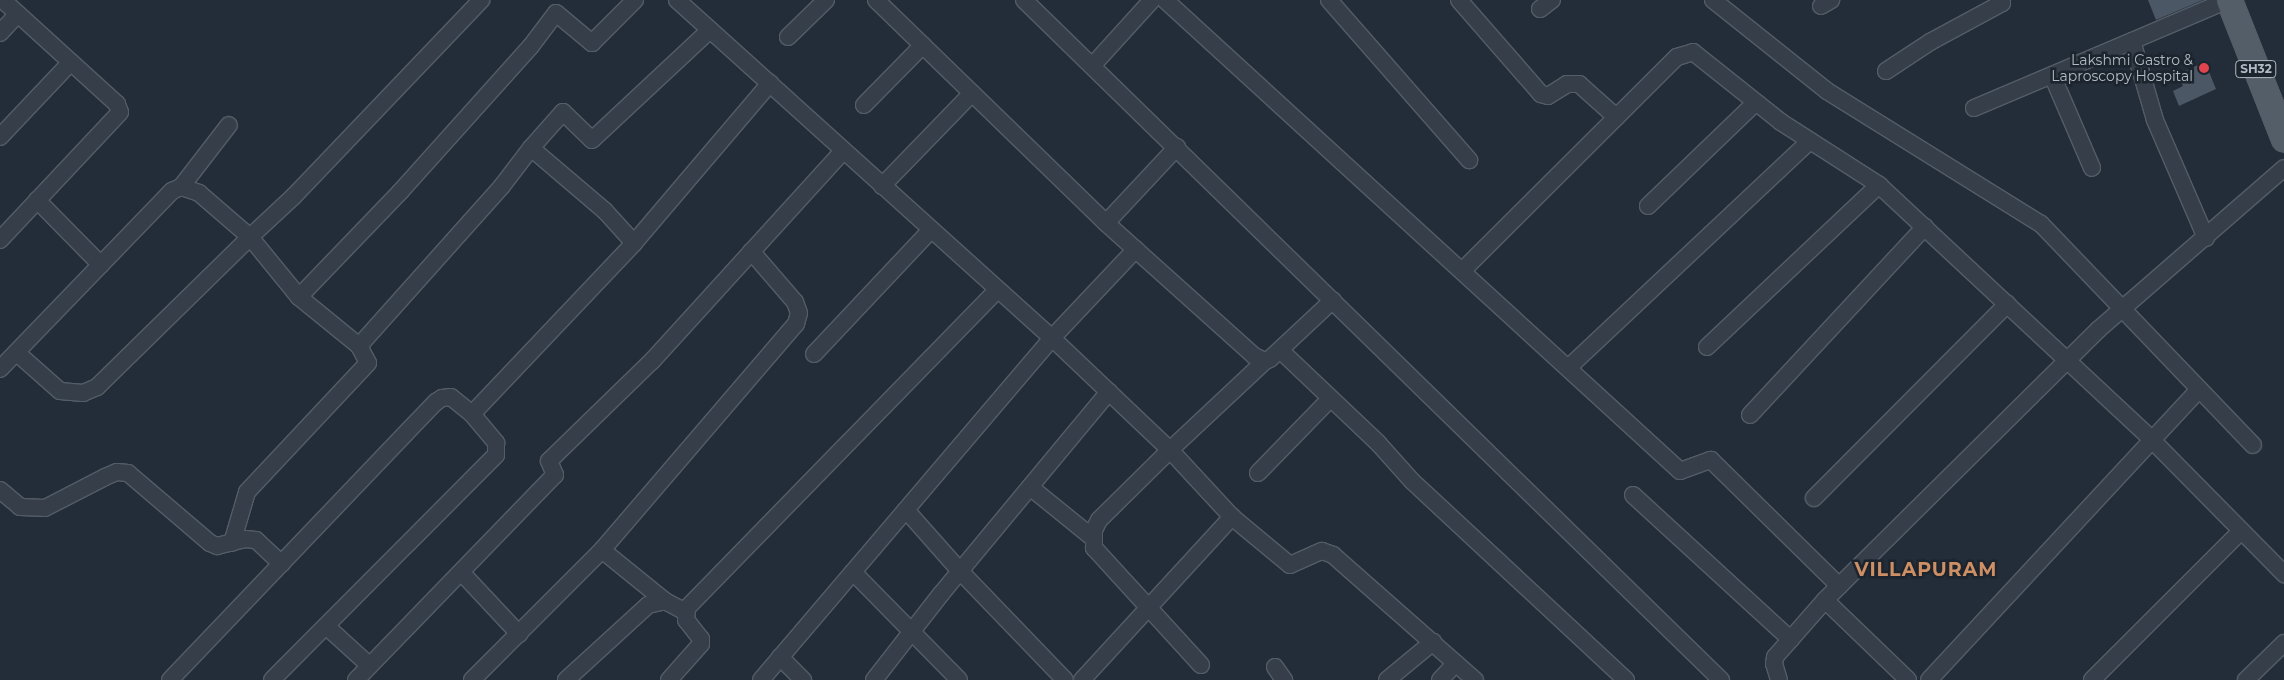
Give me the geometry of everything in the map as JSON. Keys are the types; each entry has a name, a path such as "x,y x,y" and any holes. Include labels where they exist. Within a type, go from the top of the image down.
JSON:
{"main road":[{"name":"SH32","path":"2228,0 2284,139"}],"street":[{"path":"17,352 60,391 83,393 96,387 294,196 481,0"},
{"path":"299,297 400,192 531,46 556,13 592,43 635,0"},
{"path":"677,0 996,291 1052,338 1170,450 1232,517 1290,564 1322,551 1333,555 1475,680"},
{"path":"788,37 826,0"},
{"path":"876,0 1106,223 1254,356 1265,361"},
{"path":"1024,0 1093,65 1721,680"},
{"path":"1093,65 1152,0"},
{"path":"1165,0 1680,471 1711,460 1839,586"},
{"path":"1329,0 1469,160"},
{"path":"1459,0 1541,94 1548,96 1567,84 1579,84 1616,117"},
{"path":"1713,0 1827,91 2041,224 2121,310 2253,445"},
{"path":"1886,71 1930,42 2002,3 2000,0"},
{"path":"1974,108 2228,0"},
{"path":"0,240 120,112 117,104 5,2"},
{"path":"0,33 18,14"},
{"path":"359,346 502,186 531,148 563,112 592,140 710,30"},
{"path":"2132,41 2155,120 2206,238"},
{"path":"864,105 923,45"},
{"path":"1462,271 1676,57 1685,53 1702,57 1755,102 1810,141 1879,185 2151,439 2284,574"},
{"path":"0,137 71,62"},
{"path":"2052,75 2092,168"},
{"path":"472,414 634,243 770,83"},
{"path":"882,186 972,93"},
{"path":"1648,206 1755,102"},
{"path":"0,369 172,191 181,187 229,125"},
{"path":"1568,368 1810,141"},
{"path":"1106,223 1177,147"},
{"path":"531,148 605,211 634,243"},
{"path":"356,680 555,475 549,460 652,361 843,151"},
{"path":"1779,680 1774,664 1776,657 1825,600 2067,360 2121,310 2206,238 2284,168"},
{"path":"1707,347 1879,185"},
{"path":"181,187 199,193 250,237 299,297 359,346 368,357 366,368 248,492 232,543"},
{"path":"37,200 101,265"},
{"path":"1750,415 1925,227"},
{"path":"814,354 931,230"},
{"path":"761,680 1052,338 1136,250"},
{"path":"472,680 602,550 796,324 799,313 795,302 751,251"},
{"path":"684,611 996,291"},
{"path":"1200,665 1147,609 1094,548 1093,538 1099,520 1170,450 1333,300"},
{"path":"1814,498 2007,304"},
{"path":"1280,350 1329,400 1626,680"},
{"path":"1930,680 2199,389"},
{"path":"874,680 960,571 1109,392"},
{"path":"170,680 442,398 451,398 472,414 496,443 496,455 272,680"},
{"path":"1258,472 1329,400"},
{"path":"0,490 20,507 45,508 105,477 117,472 128,473 210,543 256,540 282,564"},
{"path":"1030,488 1093,538"},
{"path":"1633,495 1791,640"},
{"path":"906,510 960,571 1065,680"},
{"path":"1082,680 1232,517"},
{"path":"2092,680 2241,531"},
{"path":"602,550 665,601 684,611 686,620 701,639 701,644 669,680"},
{"path":"461,572 519,634"},
{"path":"853,572 959,680"},
{"path":"1825,600 1908,680"},
{"path":"566,680 640,610 656,601 665,601"},
{"path":"326,626 370,666"},
{"path":"1387,680 1433,642"},
{"path":"2246,680 2284,643"},
{"path":"780,658 803,680"},
{"path":"1440,680 1456,663"}],"building":[{"path":"2148,0 2203,0 2156,20"},
{"path":"2205,62 2216,89 2179,106 2173,91 2183,86 2178,74"}],"place":[{"name":"Lakshmi Gastro & Laproscopy Hospital","path":"2204,68"}],"district":[{"name":"VILLAPURAM","path":"1926,570"}]}
